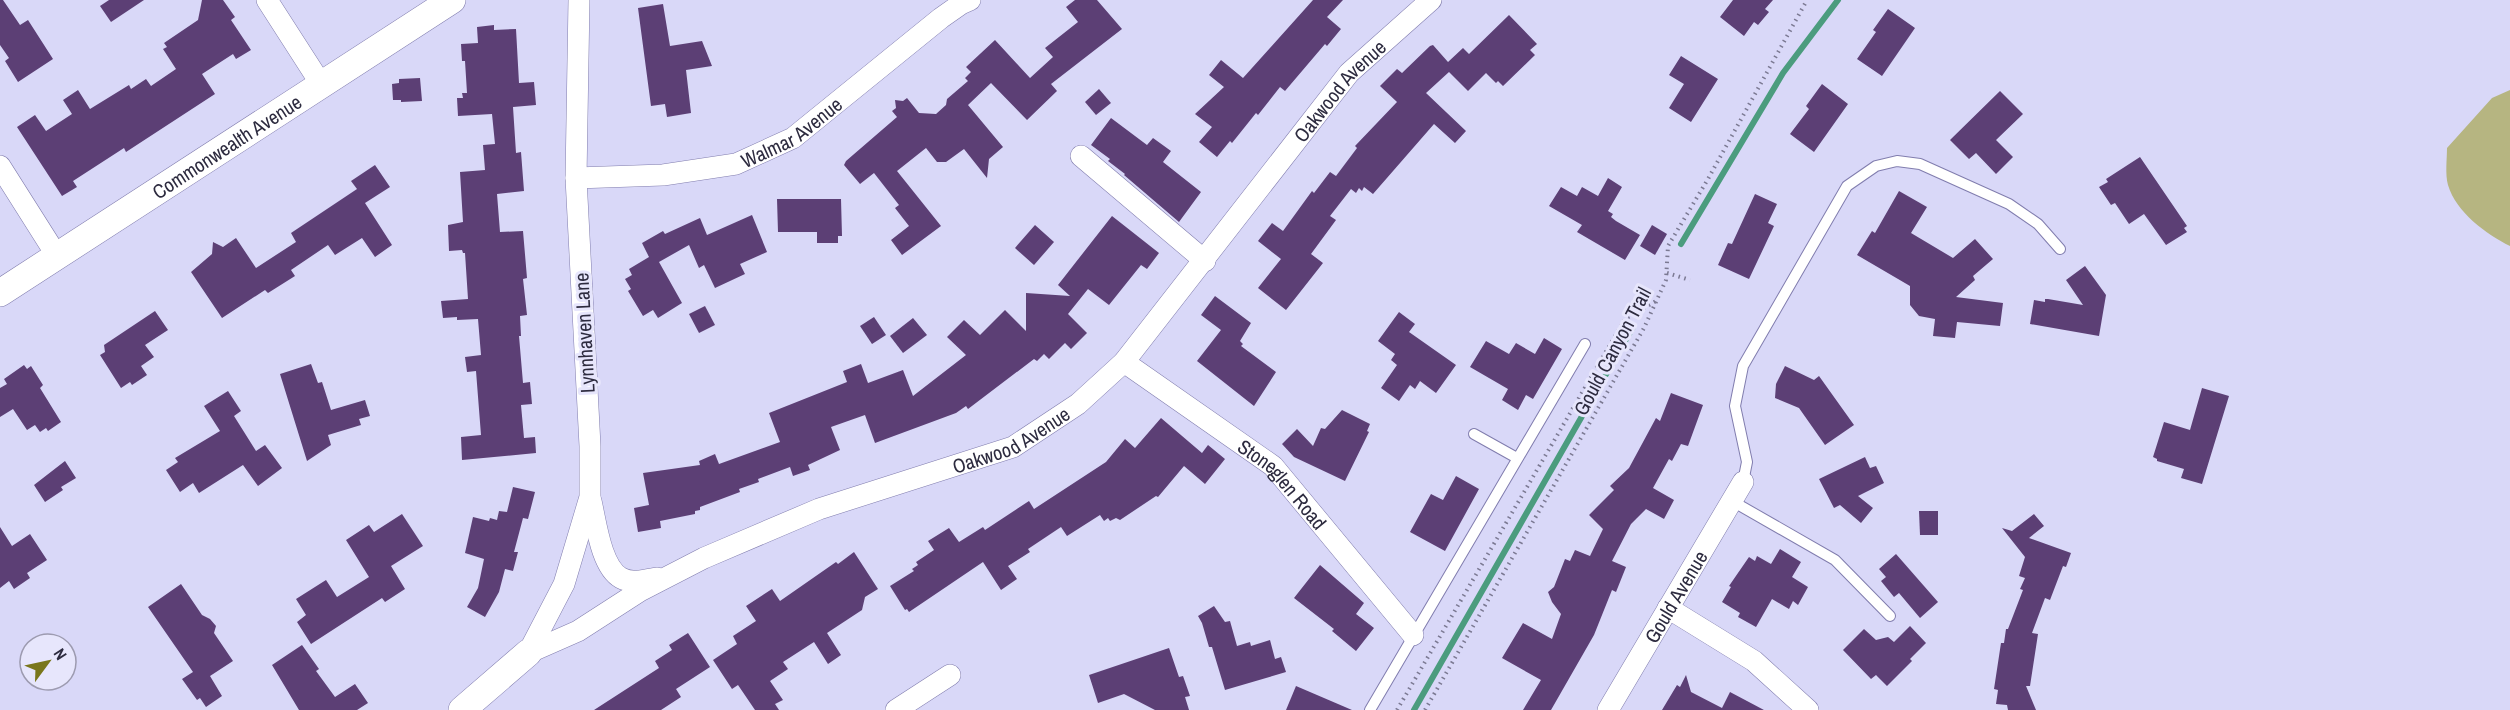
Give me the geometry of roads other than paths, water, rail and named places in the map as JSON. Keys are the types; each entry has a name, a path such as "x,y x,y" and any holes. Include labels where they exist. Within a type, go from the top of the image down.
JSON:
{"street":[{"path":"267,0 321,84"},
{"name":"Lynnhaven Lane","path":"528,653 564,584 590,497 590,446 576,178 579,0"},
{"name":"Walmar Avenue","path":"576,178 663,175 736,164 793,138 941,18 970,0"},
{"name":"Oakwood Avenue","path":"462,710 528,653 578,631 640,591 704,558 819,509 1012,447 1078,404 1124,362 1205,261 1349,73 1431,0"},
{"name":"Commonwealth Avenue","path":"0,293 442,3"},
{"path":"1081,156 1205,261"},
{"path":"0,166 57,256"},
{"name":"Stoneglen Road","path":"1124,362 1273,466 1413,635"},
{"name":"Gould Avenue","path":"1608,710 1743,482"},
{"path":"590,497 599,538 612,571 622,579 639,582 670,576"},
{"path":"1668,608 1754,661 1808,710"},
{"path":"896,710 950,675"}],"lane":[{"path":"1743,482 1747,462 1736,406 1743,366 1847,186 1876,166 1897,161 1920,164 2009,204 2038,224 2060,249"},
{"path":"1370,710 1585,344"},
{"path":"1474,434 1517,458"},
{"path":"1732,501 1835,560 1890,616"}],"waterway":[{"path":"1681,244 1783,73 1838,0"},
{"path":"1414,710 1633,327"}]}
